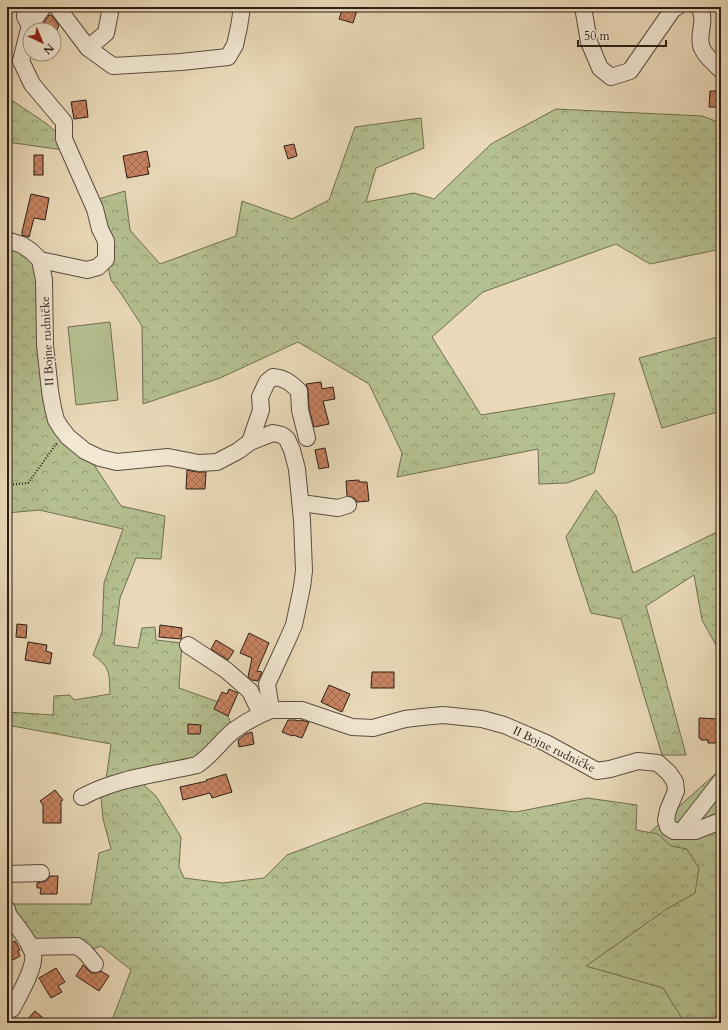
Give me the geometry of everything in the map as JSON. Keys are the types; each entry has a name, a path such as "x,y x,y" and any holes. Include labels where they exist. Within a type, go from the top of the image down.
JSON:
{"street":[{"path":"26,7 25,17 28,22"},
{"path":"32,22 43,7"},
{"path":"57,7 88,48 113,66 181,62 228,57 235,45 242,7"},
{"path":"88,48 106,33 111,7"},
{"path":"583,7 588,42 600,68 610,77 630,71 673,10 677,7"},
{"path":"699,7 703,14 701,46 712,62 721,70"},
{"path":"7,240 22,245 40,260 87,270 98,267 106,259 106,241 100,229 95,209 64,139 64,122 32,84 21,61 22,57"},
{"name":"II Bojne rudničke","path":"40,260 45,285 46,345 50,391 56,420 68,437 85,451 100,458 118,462 168,457 199,463 217,462 238,451 250,442 273,433 282,435 287,439 292,450 297,469 301,503 304,571 294,624 267,684 266,712 302,710 352,727 373,728 405,719 422,717 443,715 468,717 504,725 546,743 597,771 638,761 658,763 669,773 675,782 676,791 668,810 666,820 668,827 674,831 682,831"},
{"path":"250,442 261,410 260,397 267,382 273,377 281,378 291,383 299,391 300,410 307,438"},
{"path":"301,503 338,508 348,505"},
{"path":"82,797 100,788 120,781 197,765 206,759 233,731 266,712 250,691 226,670 188,645"},
{"path":"682,831 721,781"},
{"path":"682,831 695,831 721,821"},
{"path":"7,874 41,873"},
{"path":"7,909 8,914 33,954 33,963 12,1009"},
{"path":"30,947 77,946 85,952 95,964"}],"path":[{"path":"7,485 28,484 58,442 61,428"}],"green space":[{"path":"7,97 47,124 64,139 70,151 7,142"},
{"path":"556,109 702,116 721,123 721,249 650,264 616,244 483,292 432,337 481,415 615,393 594,473 567,483 539,484 538,449 397,477 402,453 369,384 298,342 220,378 143,404 142,326 111,280 92,201 125,191 130,230 160,264 236,236 242,201 292,219 329,200 355,127 421,118 424,148 376,168 366,202 414,193 434,199 491,144"},
{"path":"7,237 38,259 53,408 85,451 121,506 165,516 161,559 136,558 120,598 114,645 138,648 142,628 155,627 156,640 182,643 179,688 224,704 233,731 206,759 136,778 156,796 181,837 179,867 184,878 223,883 264,878 287,855 425,803 516,812 587,798 637,805 636,830 658,834 671,846 687,849 699,868 695,893 667,909 586,966 663,988 685,1023 111,1023 131,970 101,946 85,952 30,947 7,904 91,904 99,853 111,849 103,819 100,788 105,787 111,744 7,725 7,712 53,715 54,696 70,695 74,700 110,694 108,672 103,664 93,655 102,632 104,583 123,529 39,510 7,513"},
{"path":"110,322 118,400 76,405 68,327"},
{"path":"721,336 721,411 662,428 639,358"},
{"path":"596,490 616,516 633,573 721,530 721,654 702,620 694,575 646,606 686,755 662,755 621,619 591,613 566,537"},
{"path":"721,769 721,1023 352,1023 593,883"}],"building":[{"path":"343,7 358,7 353,23 339,19"},
{"path":"49,15 52,16 57,22 44,22"},
{"path":"710,91 721,91 721,107 709,107"},
{"path":"86,100 88,117 74,119 71,102"},
{"path":"294,144 297,156 288,159 284,146"},
{"path":"147,151 150,167 147,167 149,174 127,178 123,156"},
{"path":"34,155 43,155 43,175 34,175"},
{"path":"31,194 49,198 45,220 34,218 29,237 22,235 22,232"},
{"path":"321,382 322,389 333,387 335,399 323,401 329,424 314,427 309,409 308,390 306,384"},
{"path":"325,448 329,467 319,469 315,450"},
{"path":"187,470 206,472 205,489 186,489"},
{"path":"359,480 359,482 367,482 369,501 357,502 354,498 347,496 346,481"},
{"path":"17,624 27,625 26,638 16,637"},
{"path":"160,625 182,628 181,639 159,637"},
{"path":"249,633 269,643 257,671 262,672 258,681 252,680 248,677 252,658 240,653"},
{"path":"216,640 234,651 228,660 211,649"},
{"path":"28,642 47,645 46,651 52,653 50,664 25,660"},
{"path":"372,672 394,672 394,688 371,688"},
{"path":"329,685 350,694 342,712 321,702"},
{"path":"229,689 238,693 228,716 214,709 222,692 227,694"},
{"path":"699,718 719,719 718,743 708,743 708,740 701,740 701,738 699,738"},
{"path":"288,720 309,722 302,738 282,732"},
{"path":"188,724 201,725 200,734 188,734"},
{"path":"252,732 254,744 239,747 238,740 246,734"},
{"path":"226,774 232,792 212,798 210,793 183,800 180,787 207,781 206,780"},
{"path":"55,790 63,800 61,801 61,823 43,823 43,805 40,801"},
{"path":"50,876 58,876 57,894 40,894 41,888 37,888 37,883 46,881"},
{"path":"15,941 20,950 18,951 20,956 7,963 7,945"},
{"path":"83,965 91,973 101,971 109,976 99,991 76,976"},
{"path":"56,968 65,982 58,986 62,992 51,998 39,978"},
{"path":"35,1011 49,1023 24,1023"}]}
